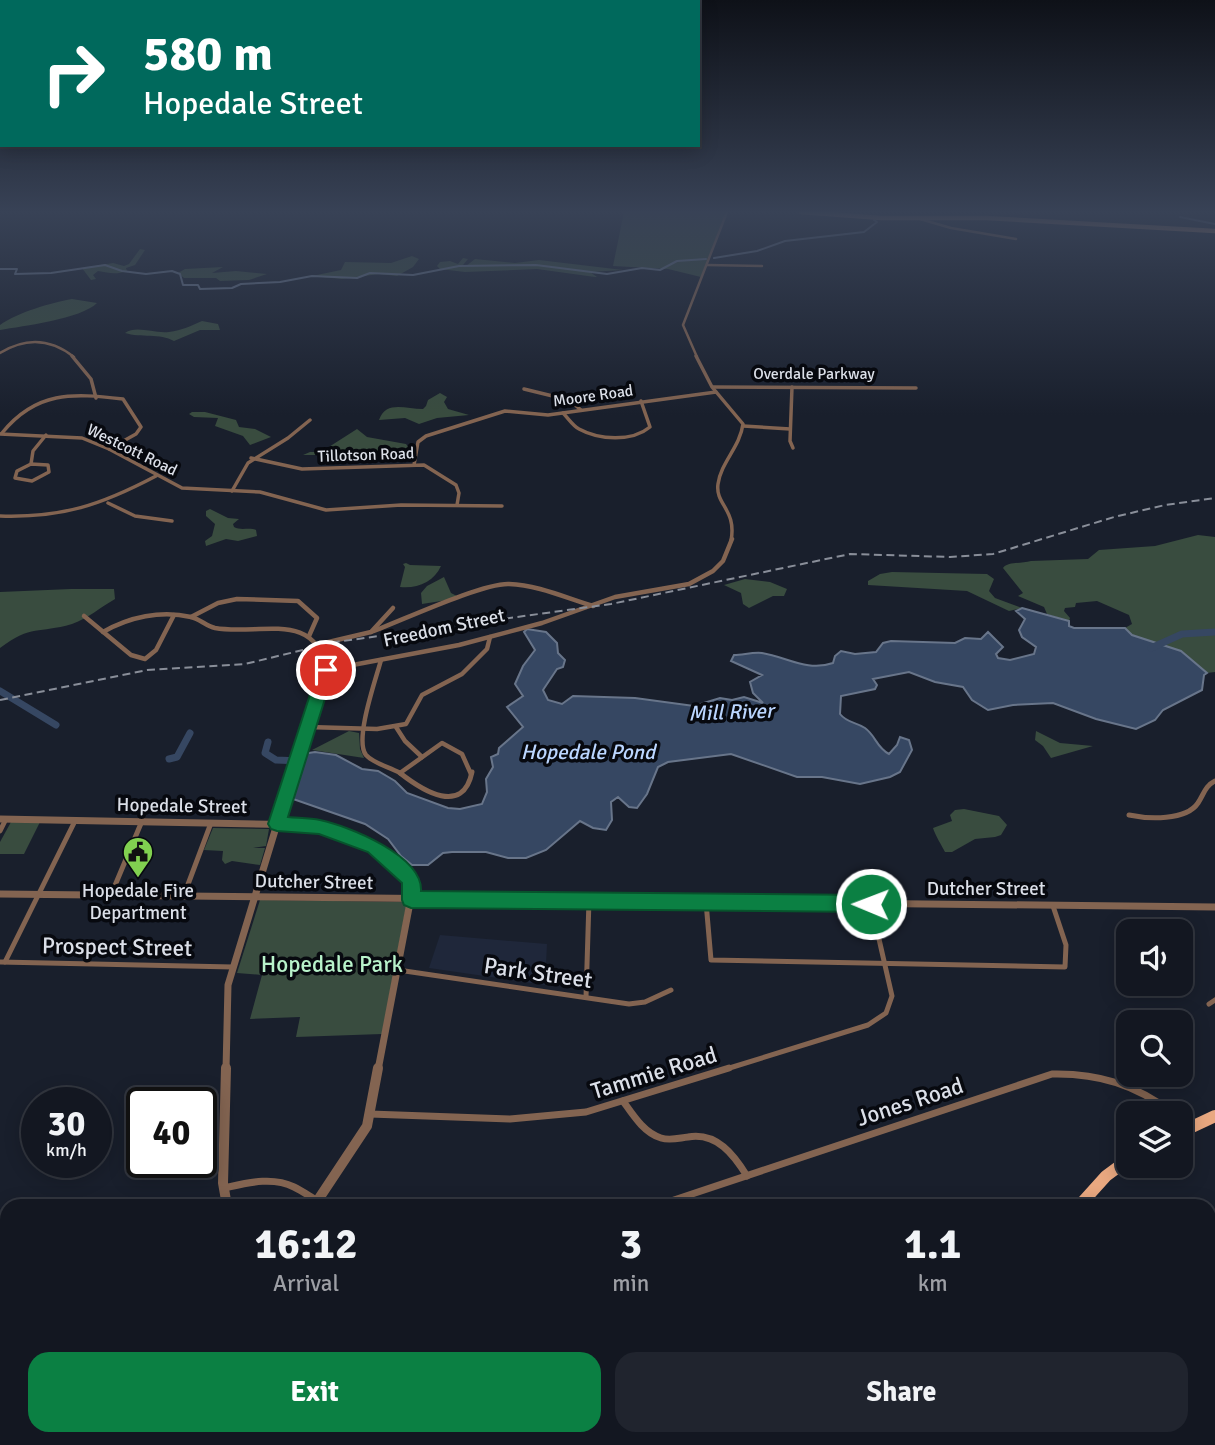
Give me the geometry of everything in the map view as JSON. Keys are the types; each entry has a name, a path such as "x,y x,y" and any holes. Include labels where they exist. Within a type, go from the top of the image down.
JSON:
{"main road":[{"path":"1193,1124 1215,1116"},
{"path":"1085,1199 1116,1169"}],"street":[{"path":"701,279 683,325 712,387 743,426 790,429"},
{"path":"0,353 26,342 49,344 81,364 93,381 96,398"},
{"name":"Overdale Parkway","path":"712,387 916,388"},
{"path":"792,387 790,429 793,448"},
{"path":"524,389 569,400 581,410"},
{"name":"Moore Road","path":"414,465 418,442 433,432 505,411 539,415 563,413 716,392"},
{"path":"1,434 16,416 32,406 61,400 124,400 141,425 136,434 109,449"},
{"path":"563,413 577,429 632,437 642,434 650,427 641,401"},
{"path":"232,491 241,470 251,458 290,437 310,420"},
{"name":"Freedom Street","path":"326,670 490,637 594,606 618,596 663,591 703,577 722,562 731,544 732,524 717,488 722,468 740,439 743,426"},
{"name":"Westcott Road","path":"1,434 47,434 82,438 187,489 260,492 326,510 502,506"},
{"path":"31,464 32,452 47,434"},
{"name":"Tillotson Road","path":"251,458 302,469 414,465 432,468 456,485 459,493 457,505"},
{"path":"31,464 46,464 50,470 44,477 32,481 15,478 17,471 31,464"},
{"path":"0,516 47,517 82,511 107,502 156,475"},
{"path":"107,502 135,516 172,521"},
{"path":"320,644 371,632 477,592 507,584 539,589 594,606"},
{"path":"191,617 231,599 298,601 317,618 309,636"},
{"path":"371,632 393,608"},
{"path":"84,616 131,656 146,659 156,650 174,615"},
{"path":"103,632 131,619 174,615 191,617 214,628 265,628 309,636 320,644 326,656 326,670 254,896 233,967 226,1002 226,1199"},
{"path":"308,727 364,729 396,727 408,722 422,695 462,674 487,649 490,637"},
{"path":"381,659 361,744 366,755 400,773 414,785 438,796 457,796 469,785 471,767 454,748 440,743 400,773"},
{"path":"396,727 405,741 422,757"},
{"path":"1129,815 1154,818 1191,810 1198,805 1206,786 1215,781"},
{"path":"0,831 3,819"},
{"name":"Hopedale Street","path":"3,819 211,822 320,827 374,847 410,878 413,887 411,900"},
{"path":"3,962 76,820"},
{"path":"111,895 142,821"},
{"path":"184,895 211,822"},
{"name":"Dutcher Street","path":"0,894 1215,907"},
{"path":"319,1199 361,1139 370,1114 411,900"},
{"path":"586,998 589,900"},
{"path":"706,902 712,960 1065,967 1068,961 1065,942 1053,905"},
{"path":"871,904 884,964"},
{"name":"Prospect Street","path":"3,962 233,967"},
{"name":"Tammie Road","path":"370,1114 523,1119 577,1114 623,1101 874,1022 886,1013 892,999 884,964"},
{"name":"Park Street","path":"398,970 637,1004 671,990"},
{"path":"1209,1004 1215,1000"},
{"name":"Jones Road","path":"677,1199 924,1114 1052,1074 1083,1073 1124,1083 1156,1101"},
{"path":"623,1101 644,1127 657,1136 672,1140 698,1136 720,1143 738,1161 747,1176"},
{"path":"224,1188 252,1182 275,1181 294,1187 310,1199"}],"shaded area":[{"path":"440,935 547,944 545,985 429,968"}],"green space":[{"path":"218,279 251,279 249,280"},
{"path":"72,299 97,303 65,318 0,330 0,325 16,316"},
{"path":"202,321 218,324 220,330 200,330 174,341 163,337 125,333 135,330 169,332"},
{"path":"440,393 447,397 444,402 448,409 469,415 437,418 419,424 405,418 379,420 386,410 391,408 423,409 428,400"},
{"path":"205,412 236,420 239,427 255,429 271,437 250,445 243,436 215,426 218,418 194,417 189,414"},
{"path":"357,429 367,437 406,444 409,448 407,451 383,455 303,455 321,452"},
{"path":"210,509 228,518 239,519 233,524 234,527 256,530 257,536 238,541 226,539 206,546 205,541 212,536 215,524 206,516 206,511"},
{"path":"1198,535 1215,537 1215,672 1207,673 1181,651 1132,635 1125,628 1132,624 1129,615 1097,601 1076,603 1075,607 1065,608 1069,621 1047,614 1044,607 1018,596 1023,593 1003,568 1031,561 1088,559 1099,550 1155,546"},
{"path":"403,564 441,566 434,576 424,583 413,587 400,587 405,567"},
{"path":"880,574 987,574 994,579 989,591 995,598 1022,608 1009,611 967,591 868,585 868,581"},
{"path":"444,577 451,593 457,596 454,599 422,604 421,593 427,586"},
{"path":"745,579 770,582 787,589 784,596 773,596 749,608 743,604 741,593 724,585"},
{"path":"114,589 115,599 78,622 28,632 0,648 0,592"},
{"path":"349,731 359,733 360,749 364,758 312,750"},
{"path":"1036,731 1060,743 1093,746 1051,758 1035,740"},
{"path":"964,809 999,816 1007,825 1001,835 975,839 952,852 945,852 933,828 952,821 950,815 955,810"},
{"path":"11,822 40,822 24,854 0,854 0,842"},
{"path":"213,828 269,829 266,846 253,848 265,848 260,865 232,861 225,864 222,860 223,851 204,850"},
{"name":"Hopedale Park","path":"260,900 407,902 382,1034 296,1037 300,1017 250,1019 262,975 237,973"}],"water":[{"name":"Hopedale Pond","path":"1022,608 1069,621 1069,626 1074,628 1125,628 1132,635 1181,651 1207,673 1204,675 1202,690 1163,710 1155,720 1136,729 1096,719 1053,703 1013,705 988,710 972,700 963,687 935,682 909,672 873,679 877,685 875,689 841,696 840,714 865,728 889,754 900,737 909,740 912,750 900,772 860,784 822,777 797,777 731,754 668,762 658,767 647,794 637,808 629,807 618,797 611,802 612,820 606,830 593,828 580,821 546,850 526,858 508,858 486,852 452,852 443,853 428,865 412,865 388,839 365,824 293,799 299,769 292,767 296,755 315,752 336,755 362,769 378,771 395,781 407,793 448,808 460,809 482,804 487,792 486,779 493,767 491,757 498,754 499,748 523,727 507,707 523,696 515,684 523,666 535,650 524,632 527,629 546,632 557,643 558,653 565,660 563,667 557,669 543,690 548,700 562,704 573,696 635,698 694,706 720,698 732,700 744,697 763,703 753,693 750,682 762,675 731,661 734,655 762,653 814,666 833,663 835,656 841,651 855,654 876,652 883,643 891,641 955,643 965,638 981,639 988,632 1003,647 996,654 998,658 1010,660 1034,654 1036,647 1022,637 1019,630 1025,619 1016,611"}],"waterway":[{"path":"181,279 183,285 198,285 200,289 232,288 241,284 294,279"},
{"name":"Mill River","path":"1151,648 1182,634 1215,632"},
{"name":"Mill River","path":"0,691 56,725"},
{"name":"Mill River","path":"169,759 177,757 190,733"},
{"name":"Mill River","path":"268,742 265,753 276,760 301,761"}],"railway":[{"path":"0,700 147,670 245,664 336,642 611,604 850,554 950,557 993,554 1114,517 1165,505 1215,498"}],"place":[{"name":"Hopedale Fire Department","path":"138,879"}],"route":[{"path":"326,670 277,824 320,827 380,850 410,878 413,887 411,900 871,904"}]}
